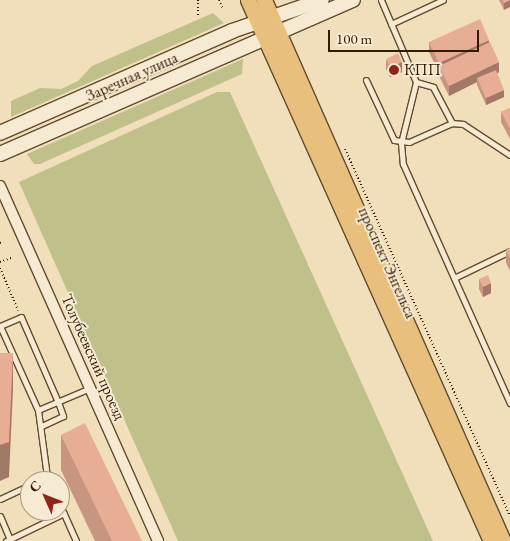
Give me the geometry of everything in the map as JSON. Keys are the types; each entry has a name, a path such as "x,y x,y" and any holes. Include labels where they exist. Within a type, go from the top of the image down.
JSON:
{"main road":[{"name":"проспект Энгельса","path":"248,0 265,21 273,36 503,541"},
{"name":"проспект Энгельса","path":"264,0 265,21"},
{"name":"проспект Энгельса","path":"273,36 491,541"}],"street":[{"name":"Заречная улица","path":"0,133 265,21 322,0"},
{"name":"Заречная улица","path":"0,154 353,0"},
{"name":"Толубеевский проезд","path":"0,186 158,541"}],"lane":[{"path":"381,0 416,82 401,143 403,164 510,403"},
{"path":"391,24 444,0"},
{"path":"366,80 388,133 401,143"},
{"path":"416,82 433,86 452,123"},
{"path":"401,143 452,123 463,124 493,139 510,155"},
{"path":"454,278 510,251"},
{"path":"42,426 63,416 21,317 0,326 38,410 42,426 47,471"},
{"path":"38,410 90,388"},
{"path":"0,499 20,490"},
{"path":"0,516 8,539 47,521"},
{"path":"67,521 76,541"}],"path":[{"path":"198,0 198,17"},
{"path":"219,0 222,7"},
{"path":"345,149 510,516"},
{"path":"0,262 11,258"},
{"path":"0,268 21,317"}],"green space":[{"path":"213,13 224,23 11,117 11,101 40,88 61,89 78,81 92,66"},
{"path":"243,59 242,74 40,164 34,164 27,154"},
{"path":"217,92 230,92 433,541 178,541 19,182"}],"building":[{"path":"480,19 489,40 439,63 429,42"},
{"path":"490,42 499,62 449,86 439,66"},
{"path":"398,53 402,62 390,67 386,59"},
{"path":"496,70 504,90 486,98 477,78"},
{"path":"510,108 510,129 501,112"},
{"path":"510,248 510,258 506,250"},
{"path":"488,275 491,283 483,287 479,279"},
{"path":"0,353 13,353 9,442 0,445"},
{"path":"85,423 142,541 112,541 61,435"}],"place":[{"name":"КПП","path":"394,70"}]}
